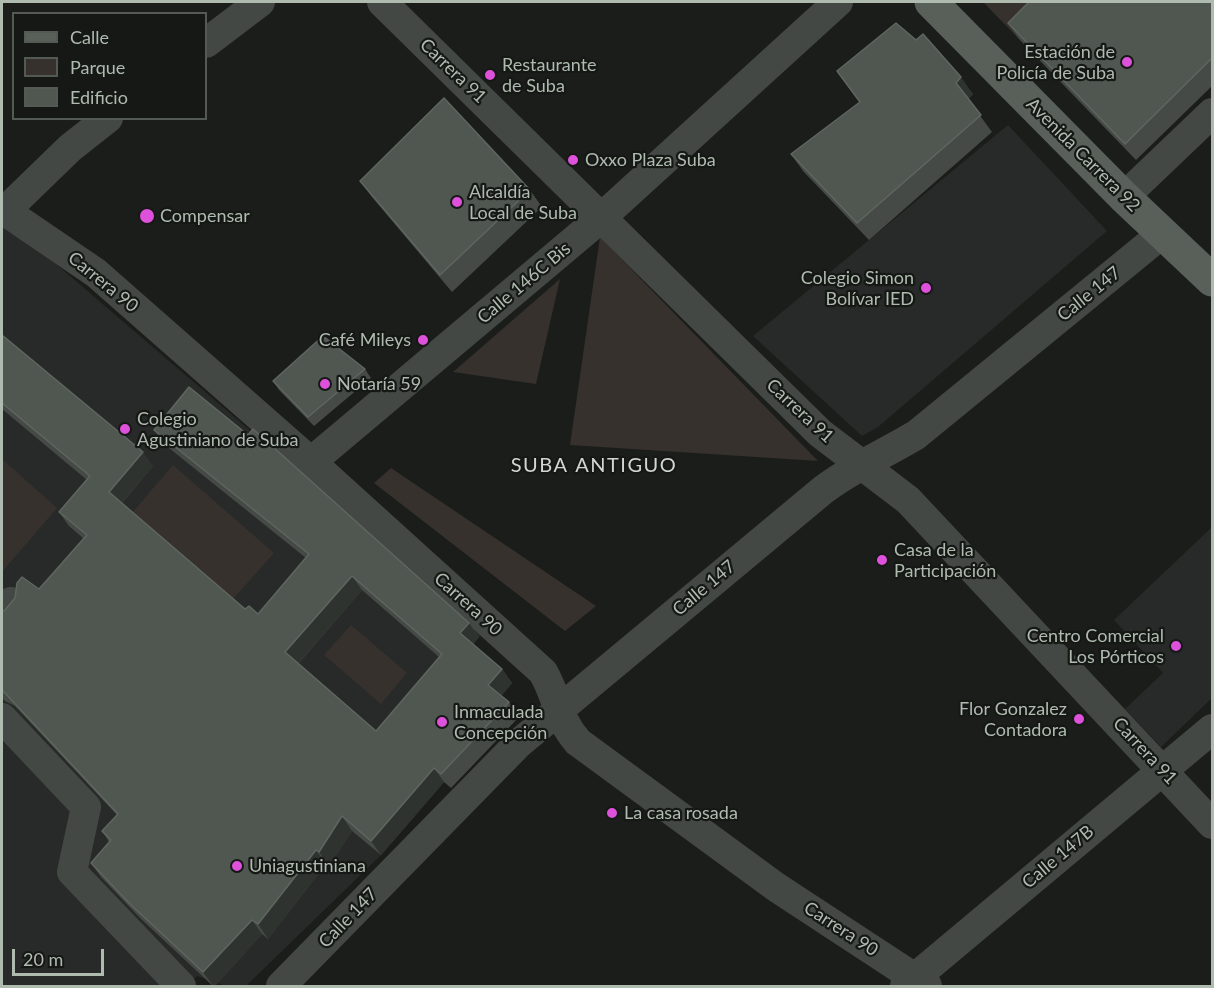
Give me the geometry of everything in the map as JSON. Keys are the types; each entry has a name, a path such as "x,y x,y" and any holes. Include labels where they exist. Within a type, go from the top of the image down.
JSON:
{"main road":[{"name":"Avenida Carrera 92","path":"931,2 1124,197 1212,280"}],"street":[{"path":"207,42 260,2"},
{"name":"Carrera 91","path":"382,2 820,433 909,500 1212,824"},
{"name":"Calle 146C Bis","path":"311,462 602,217 838,2"},
{"path":"1124,197 1212,113"},
{"path":"3,210 70,148 105,120"},
{"name":"Carrera 90","path":"3,210 96,273 311,462 543,672 554,691 557,709 564,726 578,742 776,887 916,983"},
{"name":"Calle 147","path":"281,987 493,769 557,709 823,490 862,463 890,451 916,435 1163,233"},
{"path":"2,718 86,807 72,872 181,987"},
{"name":"Calle 147B","path":"916,983 1212,729"}],"shaded area":[{"name":"Colegio Simon Bolívar IED","path":"1008,125 1107,231 878,427 862,436 753,336"},
{"name":"Colegio Agustiniano de Suba","path":"7,222 484,631 335,816 381,855 246,986 226,986 197,976 187,986 2,986 2,227"},
{"name":"Centro Comercial Los Pórticos","path":"1212,527 1212,698 1161,747 1125,709 1163,673 1114,620"}],"green space":[{"path":"983,2 1056,2 1019,39"},
{"path":"600,237 818,461 570,445"},
{"path":"560,279 536,384 453,372"},
{"path":"2,459 57,508 2,572"},
{"path":"173,465 274,553 226,607 126,520"},
{"path":"391,468 596,606 565,631 374,483"},
{"path":"351,625 407,673 381,704 324,655"}],"building":[{"name":"Estación de Policía de Suba","path":"1029,2 1212,2 1212,58 1125,144 1008,23"},
{"path":"896,23 916,40 923,34 961,77 956,83 981,115 857,223 791,154 860,102 837,71"},
{"name":"Alcaldía Local de Suba","path":"444,98 530,190 440,275 360,181"},
{"path":"2,335 143,452 109,492 245,609 249,606 258,614 309,554 154,430 189,387 248,435 253,429 469,623 460,633 502,669 488,685 509,702 441,774 434,768 371,841 342,816 319,852 316,850 258,924 252,920 203,972 130,904 91,863 111,840 102,831 118,814 2,690 2,612 15,598 17,583 22,577 39,589 87,535 59,512 90,476 2,403","holes":["352,576 442,654 376,731 285,652"]},
{"name":"Notaría 59","path":"323,336 365,369 308,417 273,381"}],"place":[{"name":"Estación de Policía de Suba","path":"1127,62"},
{"name":"Restaurante de Suba","path":"490,75"},
{"name":"Oxxo Plaza Suba","path":"573,160"},
{"name":"Alcaldía Local de Suba","path":"457,202"},
{"name":"Compensar","path":"147,216"},
{"name":"Colegio Simon Bolívar IED","path":"926,288"},
{"name":"Café Mileys","path":"423,340"},
{"name":"Notaría 59","path":"325,384"},
{"name":"Colegio Agustiniano de Suba","path":"125,429"},
{"name":"Casa de la Participación","path":"882,560"},
{"name":"Centro Comercial Los Pórticos","path":"1176,646"},
{"name":"Flor Gonzalez Contadora","path":"1079,719"},
{"name":"Inmaculada Concepción","path":"442,722"},
{"name":"La casa rosada","path":"612,813"},
{"name":"Uniagustiniana","path":"237,866"}],"district":[{"name":"SUBA ANTIGUO","path":"594,466"}]}
